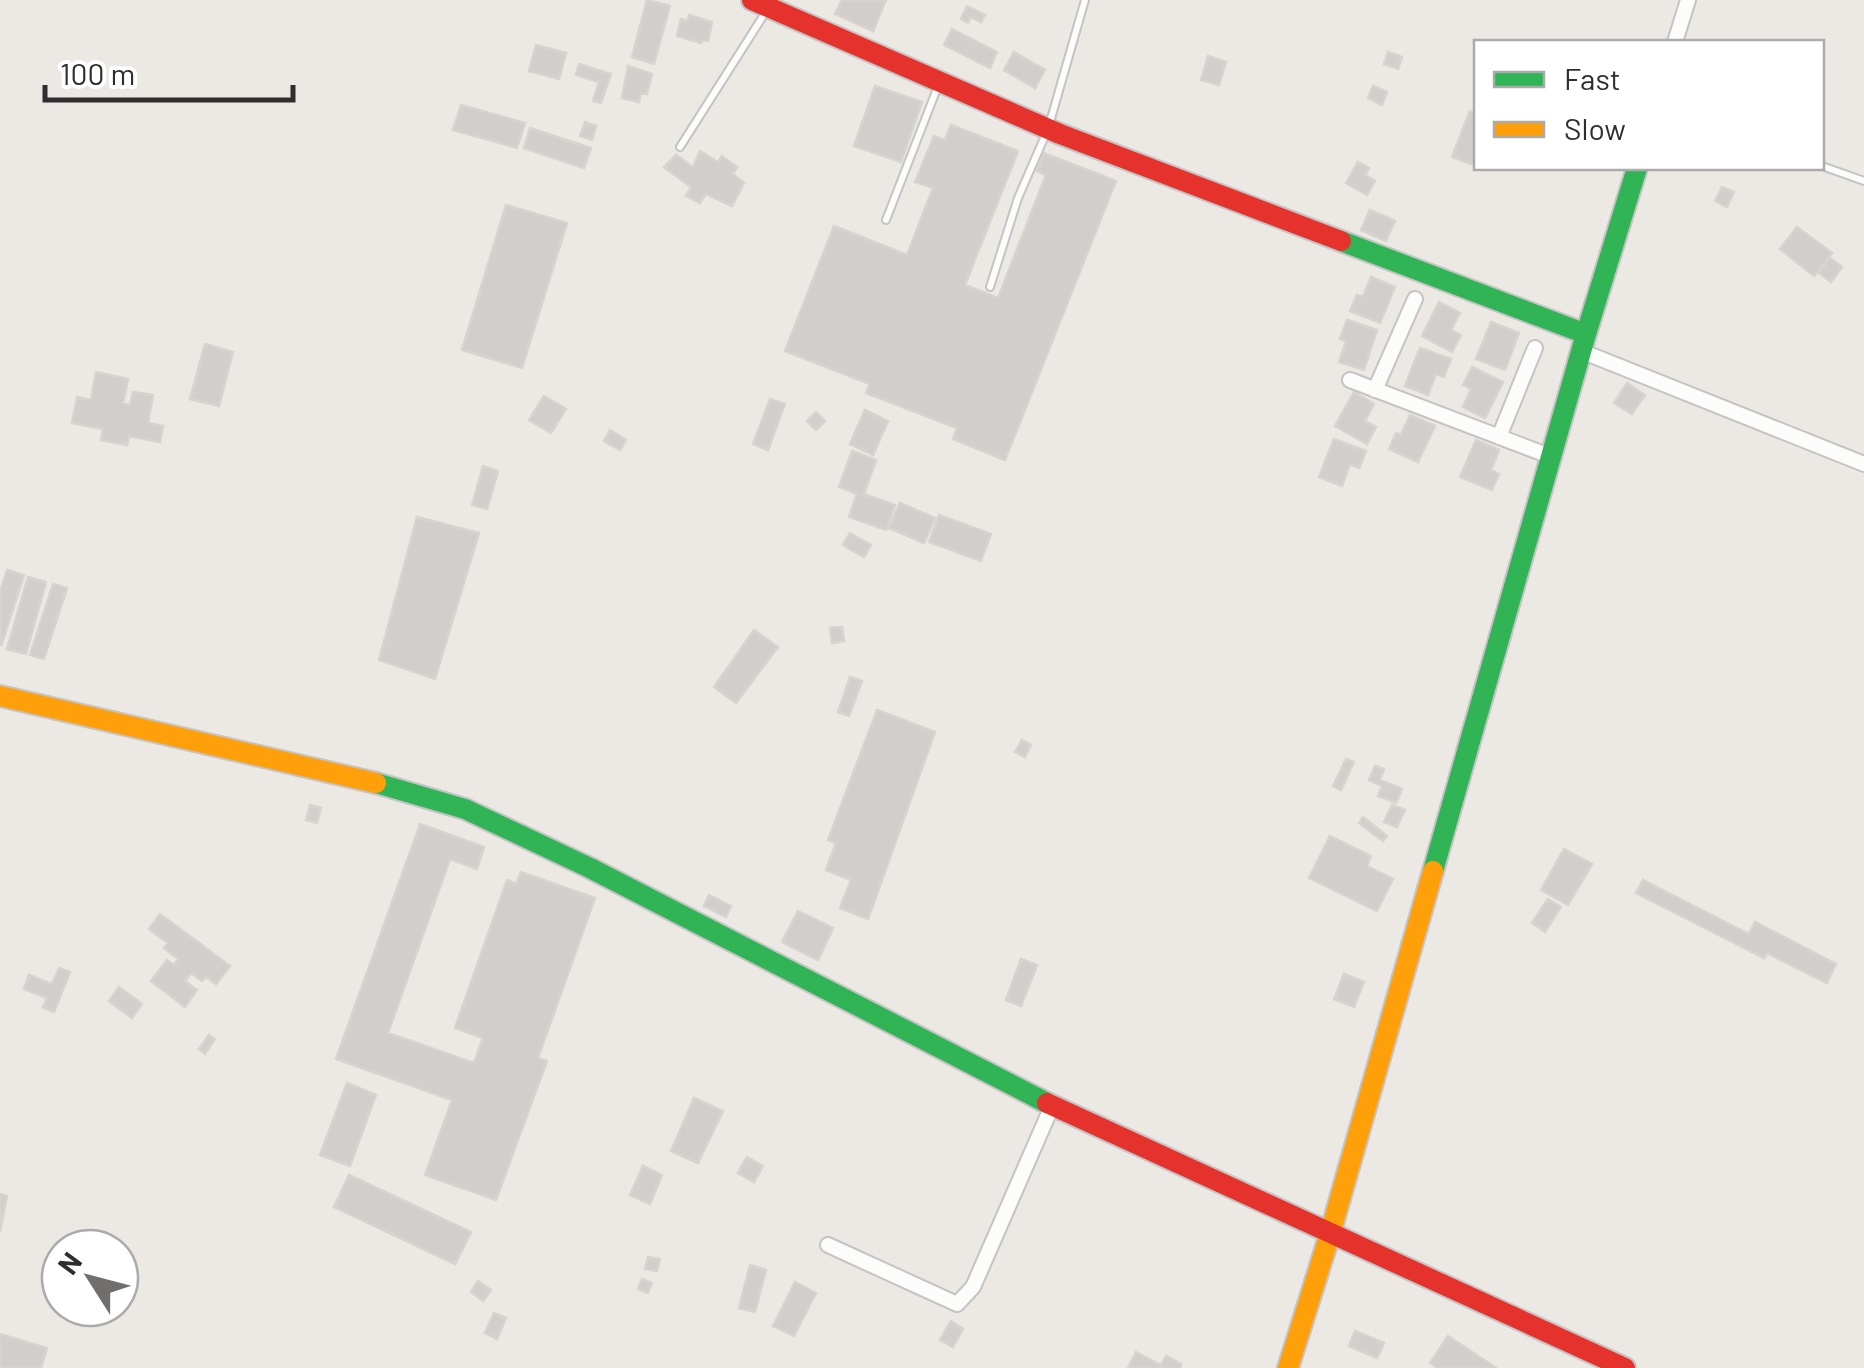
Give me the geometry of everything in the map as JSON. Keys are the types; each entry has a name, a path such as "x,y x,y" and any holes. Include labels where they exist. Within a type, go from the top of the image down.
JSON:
{"street":[{"path":"1677,40 1688,0"},
{"path":"760,4 1048,129 1584,342 1864,464"},
{"path":"1288,1368 1330,1234 1584,342 1637,170"},
{"path":"1375,390 1415,299"},
{"path":"1499,437 1535,348"},
{"path":"1350,380 1552,457"},
{"path":"0,696 441,800 590,868 1052,1106 1625,1368"},
{"path":"828,1245 957,1304 974,1287 1052,1106"}],"lane":[{"path":"990,287 1018,198 1048,129 1085,0"},
{"path":"680,147 760,4"},
{"path":"886,220 940,82"},
{"path":"1824,167 1864,181"}],"building":[{"path":"647,0 670,6 654,64 632,57"},
{"path":"842,0 886,0 873,31 835,14"},
{"path":"967,6 985,15 981,22 971,17 968,23 961,19"},
{"path":"689,15 712,22 708,41 701,43 677,36 681,19 688,21"},
{"path":"952,29 997,52 990,68 944,45"},
{"path":"536,45 566,53 559,79 529,71"},
{"path":"1014,52 1045,70 1035,88 1004,70"},
{"path":"1388,52 1402,57 1398,69 1384,64"},
{"path":"1208,56 1226,62 1219,85 1201,80"},
{"path":"579,64 611,74 601,103 593,101 599,82 576,75"},
{"path":"628,66 652,74 647,94 641,93 639,102 622,98"},
{"path":"875,86 922,102 901,162 854,146"},
{"path":"1373,86 1387,92 1382,105 1368,98"},
{"path":"461,105 525,123 517,148 453,130"},
{"path":"1470,111 1474,112 1474,165 1452,157"},
{"path":"585,122 596,126 592,140 580,136"},
{"path":"951,125 1018,151 965,285 998,298 1046,175 1037,171 1044,153 1116,181 1005,460 953,439 957,428 866,393 870,384 785,351 834,226 907,255 933,188 915,182 934,136 945,140"},
{"path":"530,128 591,148 584,168 524,148"},
{"path":"700,151 718,162 722,156 737,167 733,174 744,183 732,206 706,194 700,203 686,196 691,187 664,167 676,155 693,167"},
{"path":"1358,162 1369,168 1365,175 1375,181 1367,195 1346,183"},
{"path":"1722,187 1734,192 1727,207 1715,201"},
{"path":"506,205 567,223 522,368 462,350"},
{"path":"1370,210 1395,221 1386,241 1361,230"},
{"path":"1797,227 1832,253 1814,276 1780,249"},
{"path":"1830,258 1842,267 1831,282 1819,273"},
{"path":"1371,277 1395,287 1380,323 1350,311 1357,295 1363,297"},
{"path":"1439,302 1460,313 1451,330 1461,335 1452,352 1422,336"},
{"path":"1347,320 1377,330 1364,370 1339,362 1346,341 1340,339"},
{"path":"1491,322 1519,333 1505,370 1476,359"},
{"path":"205,344 233,352 219,406 190,399"},
{"path":"1420,348 1451,359 1444,377 1436,374 1428,395 1405,386"},
{"path":"1472,367 1503,382 1485,418 1463,407 1471,389 1463,385"},
{"path":"96,372 128,379 123,403 130,405 133,392 153,395 148,423 163,426 160,442 129,436 127,445 101,440 103,429 72,423 77,397 91,400"},
{"path":"1627,383 1645,395 1632,414 1614,403"},
{"path":"1354,392 1374,404 1365,421 1376,427 1367,444 1335,426"},
{"path":"544,396 566,409 551,433 529,420"},
{"path":"770,399 785,404 768,450 753,444"},
{"path":"865,410 888,421 873,455 850,444"},
{"path":"816,412 825,421 816,430 807,421"},
{"path":"1410,415 1435,426 1418,462 1389,449"},
{"path":"610,430 626,440 620,450 604,441"},
{"path":"1334,439 1366,451 1359,468 1350,464 1342,486 1319,477"},
{"path":"1476,440 1499,450 1491,470 1499,474 1492,490 1460,477"},
{"path":"852,451 876,460 864,494 895,505 886,530 849,517 857,494 839,487"},
{"path":"483,466 498,471 487,509 472,505"},
{"path":"900,503 935,518 924,543 889,528"},
{"path":"939,515 991,534 981,561 929,542"},
{"path":"417,517 479,533 435,679 379,660"},
{"path":"850,533 871,545 864,557 843,545"},
{"path":"7,570 24,575 1,646 0,592"},
{"path":"28,577 46,582 26,654 7,649"},
{"path":"53,584 67,588 44,659 30,655"},
{"path":"842,627 844,641 832,643 830,628"},
{"path":"754,630 778,647 736,703 714,687"},
{"path":"850,677 862,681 849,716 838,712"},
{"path":"877,710 935,732 868,919 840,908 851,880 826,870 836,843 828,840"},
{"path":"1022,740 1031,745 1025,757 1015,752"},
{"path":"1346,759 1354,762 1341,790 1333,786"},
{"path":"1375,766 1384,769 1380,780 1402,789 1396,803 1378,796 1382,786 1369,780"},
{"path":"310,805 321,808 317,823 306,820"},
{"path":"1392,805 1405,810 1397,827 1384,822"},
{"path":"1363,817 1387,836 1383,841 1359,823"},
{"path":"420,824 484,847 477,869 450,859 388,1033 474,1063 483,1038 455,1028 507,880 516,884 521,872 595,898 538,1058 547,1061 496,1200 425,1175 452,1100 336,1059"},
{"path":"1330,836 1371,856 1367,866 1393,879 1377,911 1309,878"},
{"path":"1564,849 1592,864 1568,905 1541,890"},
{"path":"1643,880 1749,934 1755,922 1836,964 1827,983 1767,953 1764,958 1636,893"},
{"path":"709,895 731,906 726,917 704,906"},
{"path":"1548,899 1561,907 1545,932 1532,923"},
{"path":"798,911 833,928 818,960 782,942"},
{"path":"160,914 230,966 216,984 191,973 185,981 197,990 185,1007 151,981 167,960 174,965 178,959 164,948 168,943 149,929"},
{"path":"1021,959 1037,965 1021,1006 1006,1000"},
{"path":"59,968 70,972 54,1012 43,1007 47,998 24,989 29,975 52,984"},
{"path":"1344,974 1364,982 1354,1007 1334,999"},
{"path":"119,987 142,1004 132,1018 109,1001"},
{"path":"209,1035 215,1039 205,1054 199,1049"},
{"path":"347,1083 376,1095 350,1166 320,1155"},
{"path":"694,1098 723,1111 698,1163 671,1151"},
{"path":"747,1157 763,1166 754,1182 738,1173"},
{"path":"643,1166 662,1175 650,1204 630,1195"},
{"path":"349,1175 471,1232 455,1264 334,1207"},
{"path":"0,1194 7,1196 0,1232"},
{"path":"648,1257 660,1259 657,1271 645,1269"},
{"path":"750,1265 766,1270 755,1312 739,1308"},
{"path":"642,1279 652,1283 648,1293 638,1289"},
{"path":"478,1281 491,1290 483,1301 471,1292"},
{"path":"795,1282 816,1293 794,1336 773,1326"},
{"path":"494,1313 506,1318 497,1339 485,1333"},
{"path":"951,1321 963,1329 953,1347 940,1340"},
{"path":"1355,1331 1384,1343 1377,1358 1349,1346"},
{"path":"0,1334 47,1348 41,1368 0,1368"},
{"path":"1448,1336 1496,1368 1438,1368 1430,1363"},
{"path":"1136,1352 1161,1365 1166,1356 1181,1364 1180,1368 1128,1368"}],"traffic: fast":[{"path":"1433,871 1636,170"},
{"path":"1341,241 1586,334"},
{"path":"376,783 465,809 590,868 1047,1103"}],"traffic: slow":[{"path":"0,696 376,783"},
{"path":"1288,1368 1433,871"}],"traffic: jam":[{"path":"752,0 1060,134 1341,241"},
{"path":"1047,1103 1625,1368"}]}
